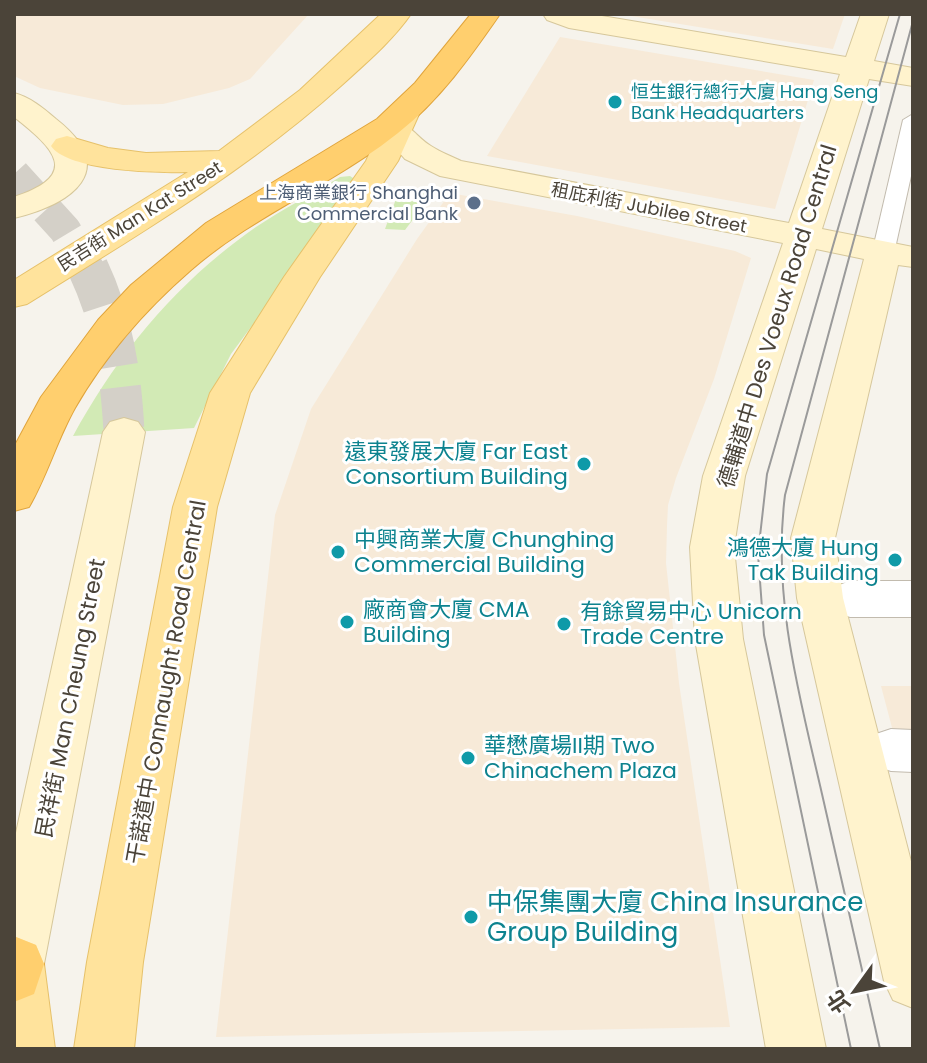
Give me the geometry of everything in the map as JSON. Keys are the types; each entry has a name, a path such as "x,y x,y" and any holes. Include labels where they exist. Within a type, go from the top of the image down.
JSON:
{"highway":[{"name":"干諾道中 Connaught Road Central","path":"400,122 486,14"},
{"path":"14,496 37,438 79,368 130,305 161,275 221,229 400,122"}],"main road":[{"name":"民吉街 Man Kat Street","path":"14,296 266,134 348,66 397,14"},
{"path":"557,14 569,19 913,77"},
{"name":"德輔道中 Des Voeux Road Central","path":"796,1049 719,639 712,547 724,476 875,14"},
{"path":"14,102 67,146 115,162 156,164 228,160"},
{"name":"租庇利街 Jubilee Street","path":"400,122 417,152 452,169 898,255"},
{"name":"干諾道中 Connaught Road Central","path":"104,1049 115,962 195,507 230,393 302,277 382,161 400,122"},
{"path":"14,208 56,193 70,177 72,165 67,146"},
{"path":"898,255 813,538 827,626 913,981"},
{"name":"民祥街 Man Cheung Street","path":"15,970 124,432"},
{"path":"15,970 25,1049"}],"street":[{"path":"850,599 913,599"}],"lane":[{"path":"898,255 913,120"}],"shaded area":[{"path":"14,14 309,14 250,79 229,88 163,104 123,105 40,88 14,76"},
{"path":"619,14 845,14 833,49"},
{"name":"恒生銀行總行大廈 Hang Seng Bank Headquarters","path":"560,37 814,80 775,209 487,156"},
{"path":"450,193 577,216 735,251 751,258 714,379 676,478 668,505 667,526 666,563 679,683 730,1027 216,1037 275,515 311,409 417,239"},
{"path":"881,686 913,686 913,739 895,739"}],"green space":[{"path":"350,176 356,180 356,185 231,354 194,428 73,436 130,347 201,271 266,220 340,177"},
{"path":"423,186 430,197 405,230 385,229 396,199"}],"tunnel":[{"path":"14,174 65,230 89,269"},
{"path":"89,269 104,308 114,348 124,432"}],"tram line":[{"path":"851,1049 764,635 758,554 767,474 900,14"},
{"path":"880,1049 797,683 785,609 782,533 785,495 913,21"}],"place":[{"name":"恒生銀行總行大廈 Hang Seng Bank Headquarters","path":"615,102"},
{"name":"上海商業銀行 Shanghai Commercial Bank","path":"474,203"},
{"name":"遠東發展大廈 Far East Consortium Building","path":"584,464"},
{"name":"中興商業大廈 Chunghing Commercial Building","path":"338,552"},
{"name":"鴻德大廈 Hung Tak Building","path":"895,560"},
{"name":"廠商會大廈 CMA Building","path":"347,622"},
{"name":"有餘貿易中心 Unicorn Trade Centre","path":"564,624"},
{"name":"華懋廣場II期 Two Chinachem Plaza","path":"468,758"},
{"name":"中保集團大廈 China Insurance Group Building","path":"471,917"}]}
